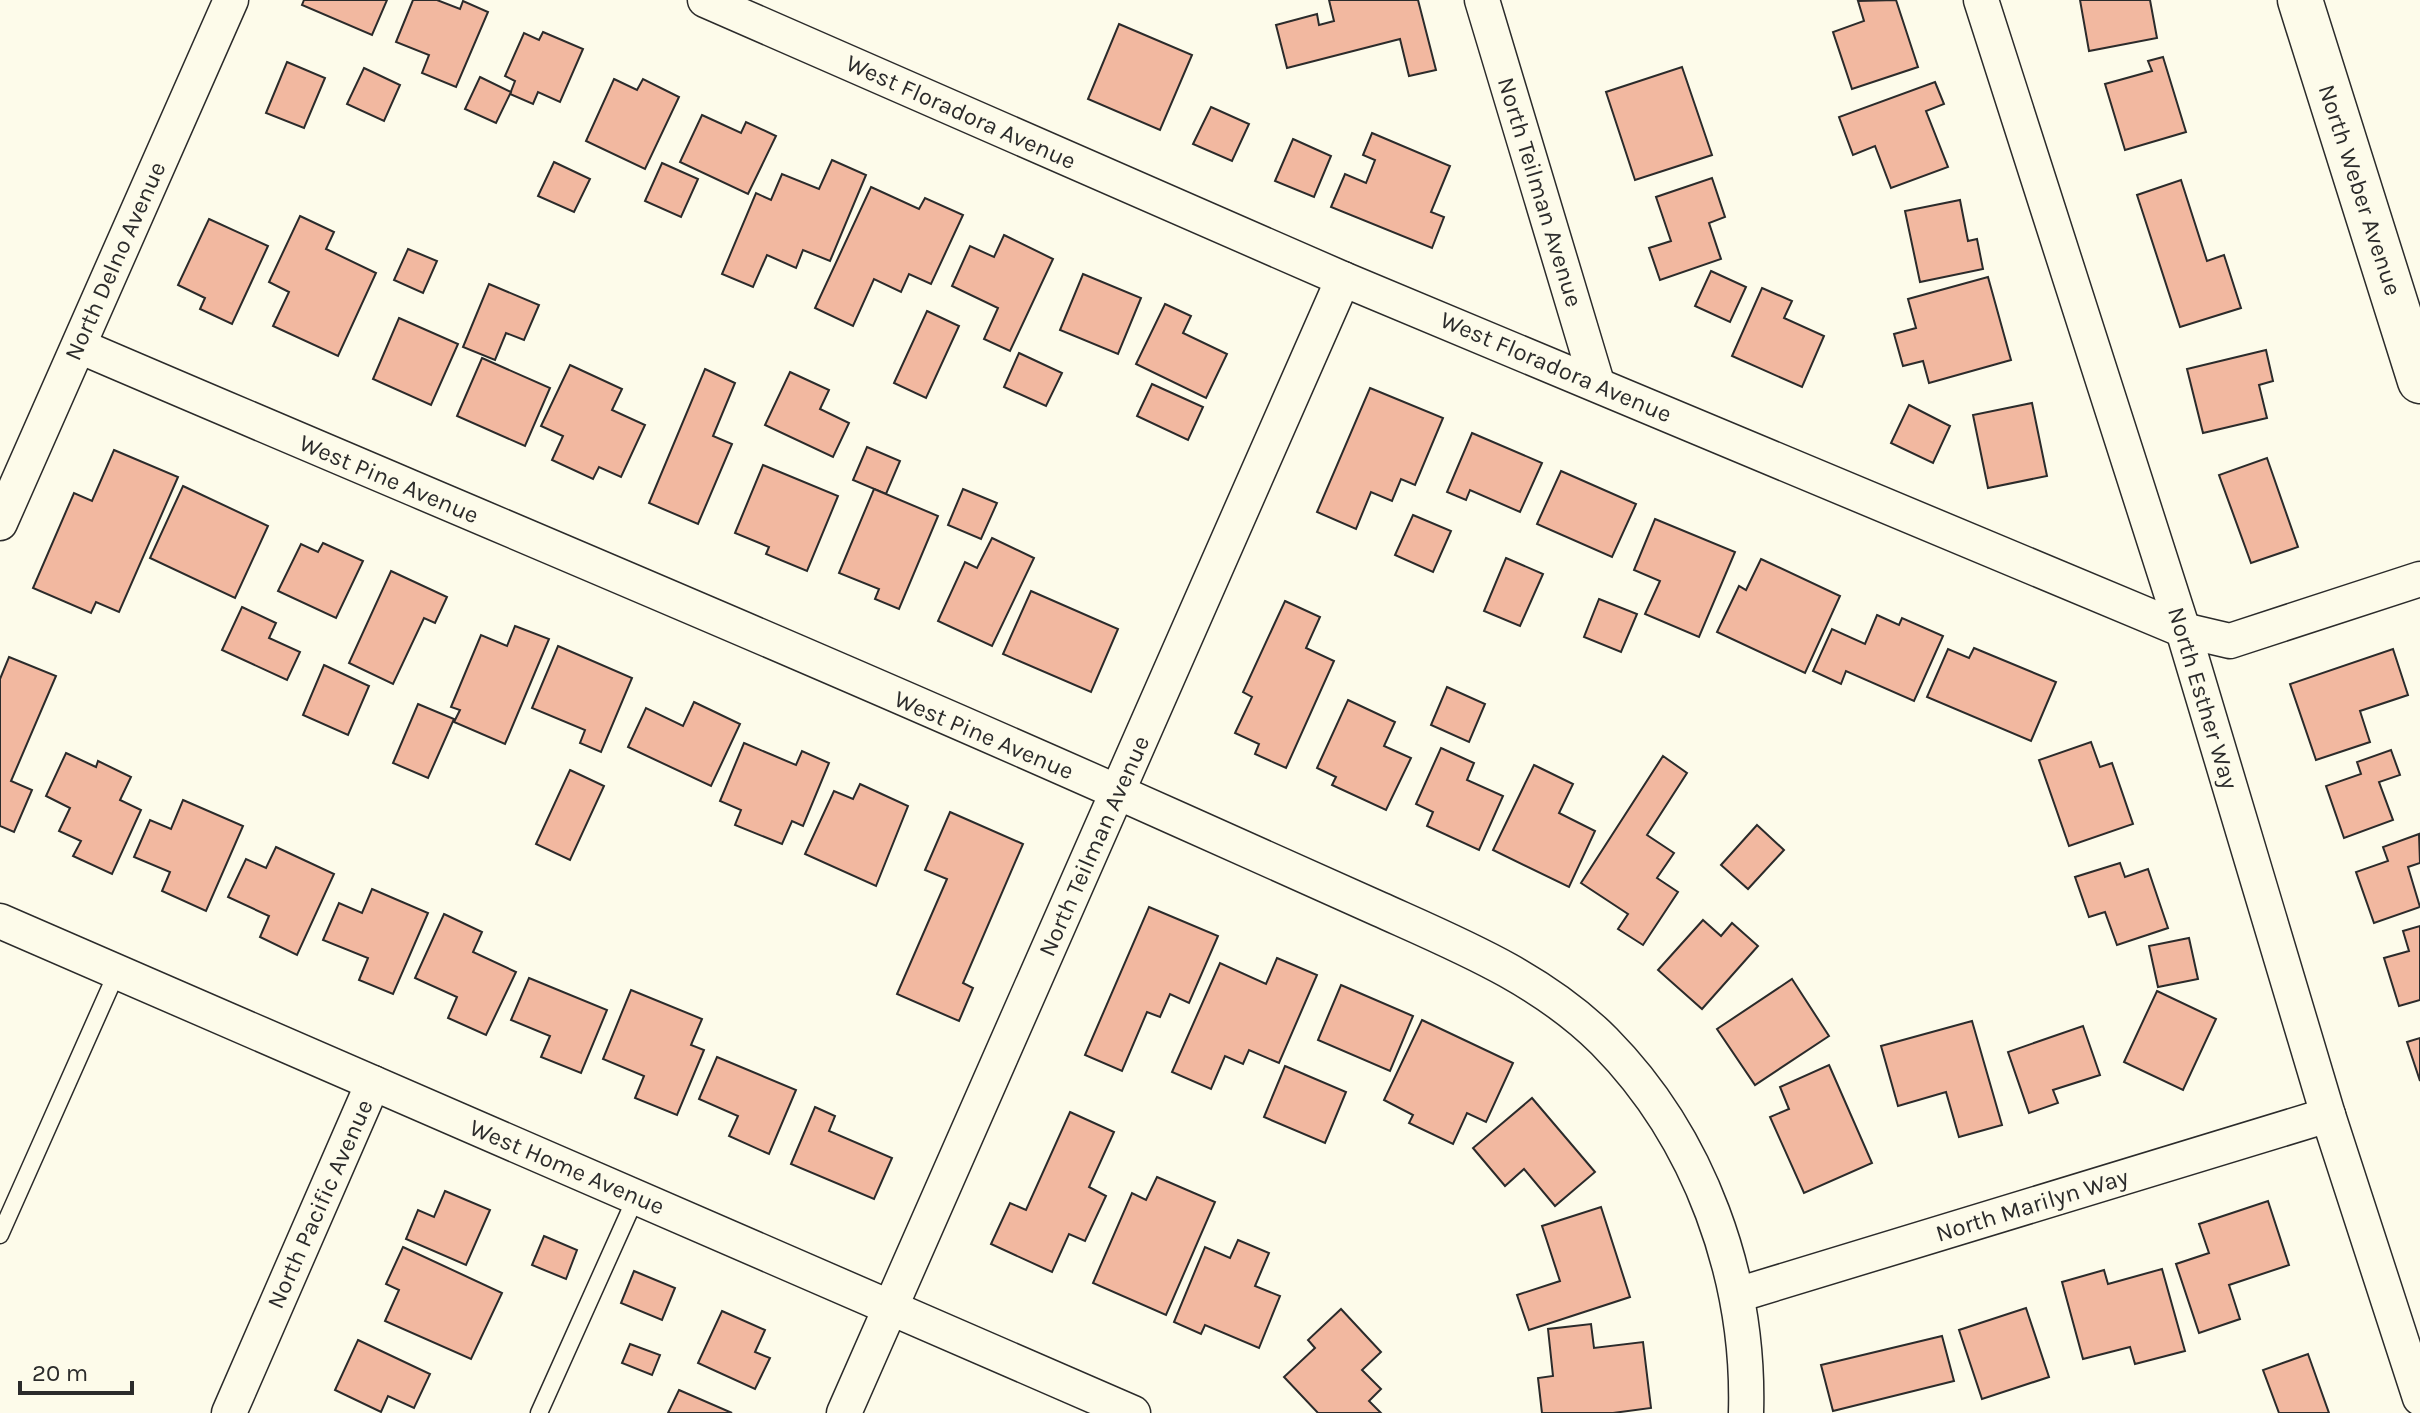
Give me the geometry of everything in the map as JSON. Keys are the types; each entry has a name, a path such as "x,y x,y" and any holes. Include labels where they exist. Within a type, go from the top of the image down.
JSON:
{"street":[{"name":"North Delno Avenue","path":"0,523 231,0"},
{"name":"West Floradora Avenue","path":"705,0 1343,279 2183,630 2230,641 2420,579"},
{"name":"North Teilman Avenue","path":"1482,0 1597,383"},
{"name":"North Esther Way","path":"1981,0 2183,630 2328,1115 2420,1398"},
{"name":"North Weber Avenue","path":"2300,0 2420,381"},
{"name":"North Teilman Avenue","path":"844,1413 1343,279"},
{"name":"West Pine Avenue","path":"79,346 1118,792 1489,958 1551,996 1603,1040 1652,1096 1694,1170 1720,1229 1737,1295 1746,1413"},
{"name":"West Home Avenue","path":"0,921 891,1305 1133,1413"},
{"name":"North Pacific Avenue","path":"229,1413 373,1083"},
{"name":"North Marilyn Way","path":"1737,1295 2328,1115"}],"lane":[{"path":"0,1235 117,972"},
{"path":"539,1413 636,1197"}],"building":[{"path":"304,0 387,0 372,35 302,5"},
{"path":"413,0 437,0 460,9 463,1 488,12 456,87 422,73 429,55 396,42"},
{"path":"1329,0 1418,0 1436,70 1409,76 1400,39 1287,68 1276,25 1317,14 1319,25 1334,21"},
{"path":"1896,0 1918,67 1852,89 1833,32 1864,21 1858,1"},
{"path":"2080,0 2150,0 2157,38 2089,51"},
{"path":"1119,24 1192,55 1160,130 1088,99"},
{"path":"543,32 583,49 560,102 538,92 533,104 510,94 515,81 505,76 524,33 539,40"},
{"path":"2163,57 2186,132 2125,150 2105,84 2152,71 2148,61"},
{"path":"287,62 325,78 304,128 266,113"},
{"path":"1682,67 1712,155 1635,180 1606,92"},
{"path":"364,68 400,85 384,121 347,104"},
{"path":"480,77 511,92 496,123 465,109"},
{"path":"614,79 637,90 643,79 679,97 645,169 586,141"},
{"path":"1935,82 1944,104 1926,111 1948,167 1891,188 1875,146 1853,155 1839,117"},
{"path":"1211,107 1249,124 1232,161 1193,144"},
{"path":"702,115 741,133 746,122 776,136 748,194 680,162"},
{"path":"1372,133 1450,166 1431,212 1444,217 1432,248 1331,207 1345,174 1366,183 1375,160 1363,155"},
{"path":"1293,139 1331,156 1314,197 1275,181"},
{"path":"832,160 866,175 830,261 803,250 796,268 767,255 753,287 722,274 756,193 771,200 782,174 819,189"},
{"path":"554,162 590,179 574,212 538,196"},
{"path":"662,163 698,179 681,217 645,201"},
{"path":"1712,178 1725,217 1709,223 1721,259 1660,280 1649,248 1671,241 1656,197"},
{"path":"2181,180 2207,261 2224,255 2241,308 2180,327 2137,195"},
{"path":"871,187 919,209 925,198 963,215 931,284 909,274 901,292 874,279 853,326 815,308"},
{"path":"1960,200 1968,241 1977,239 1983,269 1920,282 1905,211"},
{"path":"300,216 334,232 326,249 376,273 338,356 273,326 289,292 269,282"},
{"path":"209,219 268,246 232,324 200,309 205,298 178,285"},
{"path":"1004,235 1053,259 1010,351 984,339 998,308 952,286 970,246 994,257"},
{"path":"408,249 437,261 423,293 394,280"},
{"path":"1711,271 1746,287 1730,322 1695,306"},
{"path":"1083,274 1141,298 1118,354 1060,330"},
{"path":"1988,277 2011,360 1929,383 1923,361 1903,366 1894,334 1916,328 1908,299"},
{"path":"489,284 539,305 524,340 506,333 495,360 463,347"},
{"path":"1762,288 1792,301 1784,318 1824,336 1802,387 1732,356"},
{"path":"1165,304 1191,316 1183,333 1227,354 1206,398 1136,364"},
{"path":"927,311 959,326 926,398 894,383"},
{"path":"399,318 458,344 431,405 373,379"},
{"path":"2266,350 2273,381 2259,385 2267,418 2203,433 2187,369"},
{"path":"1019,353 1062,373 1046,406 1004,387"},
{"path":"482,358 550,388 525,446 457,416"},
{"path":"570,365 622,389 612,410 645,425 621,477 599,467 593,479 552,460 563,436 541,426"},
{"path":"705,369 735,383 713,436 732,444 698,524 649,503"},
{"path":"790,372 829,390 820,409 849,423 833,457 765,425"},
{"path":"1152,384 1203,407 1188,440 1137,416"},
{"path":"1370,388 1443,418 1415,485 1401,479 1392,501 1371,492 1356,529 1317,512"},
{"path":"2032,403 2047,476 1988,488 1973,415"},
{"path":"1909,405 1950,426 1933,463 1891,443"},
{"path":"1472,433 1542,463 1520,512 1470,490 1466,500 1447,492"},
{"path":"867,447 900,461 886,494 853,480"},
{"path":"114,450 178,477 119,612 96,602 91,613 33,588 74,493 92,501"},
{"path":"2267,458 2298,547 2251,563 2219,475"},
{"path":"763,465 838,496 807,571 766,554 769,547 735,533"},
{"path":"1561,471 1636,504 1612,557 1537,524"},
{"path":"183,486 268,526 235,598 150,558"},
{"path":"874,489 938,516 899,609 875,599 879,589 839,573"},
{"path":"963,489 997,503 981,539 948,525"},
{"path":"1413,515 1451,531 1433,572 1395,555"},
{"path":"1655,519 1735,552 1699,637 1645,614 1660,581 1634,570"},
{"path":"992,538 1034,558 992,646 938,621 965,562 977,568"},
{"path":"323,543 363,561 336,618 278,591 301,544 318,552"},
{"path":"1506,558 1543,574 1520,626 1484,611"},
{"path":"1761,559 1840,596 1805,673 1717,632 1739,586 1746,590"},
{"path":"391,571 447,597 435,623 424,618 393,684 349,663"},
{"path":"1031,591 1118,629 1091,692 1003,654"},
{"path":"1599,599 1637,614 1621,652 1584,637"},
{"path":"1285,601 1320,617 1306,648 1334,661 1286,768 1255,754 1259,744 1235,733 1252,697 1243,692"},
{"path":"242,607 276,623 269,638 300,652 287,680 222,650"},
{"path":"1877,615 1899,625 1902,618 1943,636 1914,701 1846,671 1841,684 1813,671 1832,629 1865,644"},
{"path":"515,626 549,639 505,744 454,722 460,710 451,707 481,635 507,646"},
{"path":"558,646 632,678 601,752 580,743 585,730 532,708"},
{"path":"1974,648 2056,682 2031,741 1927,697 1948,649 1969,658"},
{"path":"2393,649 2408,695 2360,711 2370,742 2316,760 2290,684"},
{"path":"9,657 56,676 11,781 32,790 14,832 0,826 0,679"},
{"path":"324,665 369,686 348,735 303,715"},
{"path":"1447,687 1485,704 1469,742 1431,725"},
{"path":"1348,700 1395,722 1384,746 1411,758 1386,810 1332,785 1336,777 1317,768"},
{"path":"694,702 740,724 711,786 628,747 646,708 683,726"},
{"path":"418,704 454,719 428,778 393,763"},
{"path":"2091,742 2100,767 2112,763 2133,824 2069,846 2039,760"},
{"path":"744,743 796,765 802,751 829,763 803,826 792,821 782,844 735,825 741,810 720,801"},
{"path":"1441,748 1474,763 1467,780 1503,796 1479,850 1427,826 1433,812 1416,804"},
{"path":"2391,750 2400,775 2379,782 2393,820 2344,838 2326,786 2361,774 2357,762"},
{"path":"66,753 96,767 98,761 131,777 120,800 141,810 112,874 73,856 81,841 59,831 70,808 46,796"},
{"path":"1663,756 1687,773 1647,835 1674,853 1657,878 1678,892 1643,945 1618,929 1628,914 1581,883"},
{"path":"1534,765 1573,784 1559,813 1595,831 1569,887 1493,850"},
{"path":"570,770 604,786 570,860 536,844"},
{"path":"860,784 908,806 876,886 805,854 834,791 853,799"},
{"path":"183,800 243,826 206,911 162,891 170,872 134,857 150,820 171,829"},
{"path":"950,812 1023,844 963,983 973,988 959,1021 897,994 947,879 925,870"},
{"path":"1757,825 1784,850 1748,889 1721,865"},
{"path":"2419,834 2420,863 2408,867 2420,907 2374,923 2356,872 2388,861 2383,847"},
{"path":"276,847 334,874 297,955 260,937 269,916 228,897 246,859 266,868"},
{"path":"2120,863 2125,877 2148,869 2168,928 2117,945 2105,912 2089,917 2075,877"},
{"path":"372,889 428,913 393,994 359,980 368,958 323,940 339,903 362,913"},
{"path":"1149,907 1218,936 1189,1003 1170,994 1160,1017 1147,1012 1122,1071 1085,1055"},
{"path":"444,914 482,932 473,952 516,972 486,1035 448,1018 457,997 415,978"},
{"path":"1703,920 1721,936 1732,923 1758,946 1702,1009 1658,970"},
{"path":"2420,926 2420,1000 2399,1006 2384,958 2409,951 2403,931"},
{"path":"2189,938 2198,979 2158,987 2149,946"},
{"path":"1277,958 1317,975 1279,1063 1249,1050 1243,1064 1225,1056 1211,1089 1172,1072 1220,963 1266,984"},
{"path":"529,978 607,1010 581,1073 541,1057 550,1036 511,1020"},
{"path":"1792,979 1829,1036 1755,1085 1717,1029"},
{"path":"1341,985 1413,1016 1390,1071 1318,1040"},
{"path":"631,990 702,1019 691,1045 704,1050 677,1115 635,1098 644,1076 603,1059"},
{"path":"2157,991 2216,1019 2183,1090 2124,1062"},
{"path":"1422,1020 1513,1063 1486,1122 1467,1113 1453,1144 1409,1123 1413,1115 1384,1100"},
{"path":"1972,1021 2002,1125 1959,1137 1946,1092 1898,1106 1881,1046"},
{"path":"2083,1026 2100,1075 2053,1090 2058,1103 2029,1113 2008,1052"},
{"path":"2420,1038 2420,1081 2407,1042"},
{"path":"717,1057 796,1090 769,1154 729,1136 738,1116 699,1099"},
{"path":"1829,1065 1872,1163 1804,1193 1770,1117 1789,1109 1780,1087"},
{"path":"1285,1066 1346,1092 1325,1143 1264,1117"},
{"path":"1532,1098 1595,1172 1555,1206 1524,1169 1505,1186 1473,1148"},
{"path":"815,1107 835,1116 829,1131 892,1158 874,1199 791,1164"},
{"path":"1070,1112 1114,1132 1089,1187 1106,1196 1085,1241 1069,1234 1052,1272 991,1244 1010,1203 1026,1210"},
{"path":"1157,1177 1215,1202 1166,1315 1093,1283 1132,1193 1146,1200"},
{"path":"445,1191 490,1210 466,1265 406,1239 418,1210 434,1217"},
{"path":"2268,1201 2289,1265 2229,1285 2240,1319 2199,1333 2176,1264 2209,1253 2199,1224"},
{"path":"1601,1207 1630,1297 1529,1330 1517,1295 1560,1281 1542,1226"},
{"path":"544,1236 577,1250 566,1279 532,1265"},
{"path":"1238,1240 1269,1253 1255,1286 1280,1296 1259,1348 1205,1325 1201,1334 1174,1322 1205,1247 1230,1258"},
{"path":"403,1247 502,1293 471,1359 385,1321 399,1290 386,1284"},
{"path":"2162,1269 2185,1351 2135,1364 2130,1347 2083,1359 2062,1282 2104,1270 2108,1284"},
{"path":"634,1271 675,1288 662,1320 621,1303"},
{"path":"2026,1308 2049,1377 1982,1399 1959,1330"},
{"path":"1341,1309 1381,1352 1362,1370 1381,1389 1369,1401 1381,1413 1318,1413 1284,1377 1315,1348 1308,1340"},
{"path":"722,1311 765,1330 755,1352 770,1358 755,1389 698,1363"},
{"path":"1591,1324 1594,1348 1643,1342 1651,1408 1613,1413 1542,1413 1538,1378 1553,1376 1548,1329"},
{"path":"1942,1336 1954,1381 1833,1411 1821,1365"},
{"path":"358,1340 430,1374 414,1408 388,1396 381,1412 335,1390"},
{"path":"630,1344 660,1355 652,1375 622,1363"},
{"path":"2308,1354 2329,1413 2279,1413 2263,1370"},
{"path":"679,1390 732,1413 668,1413"}]}
